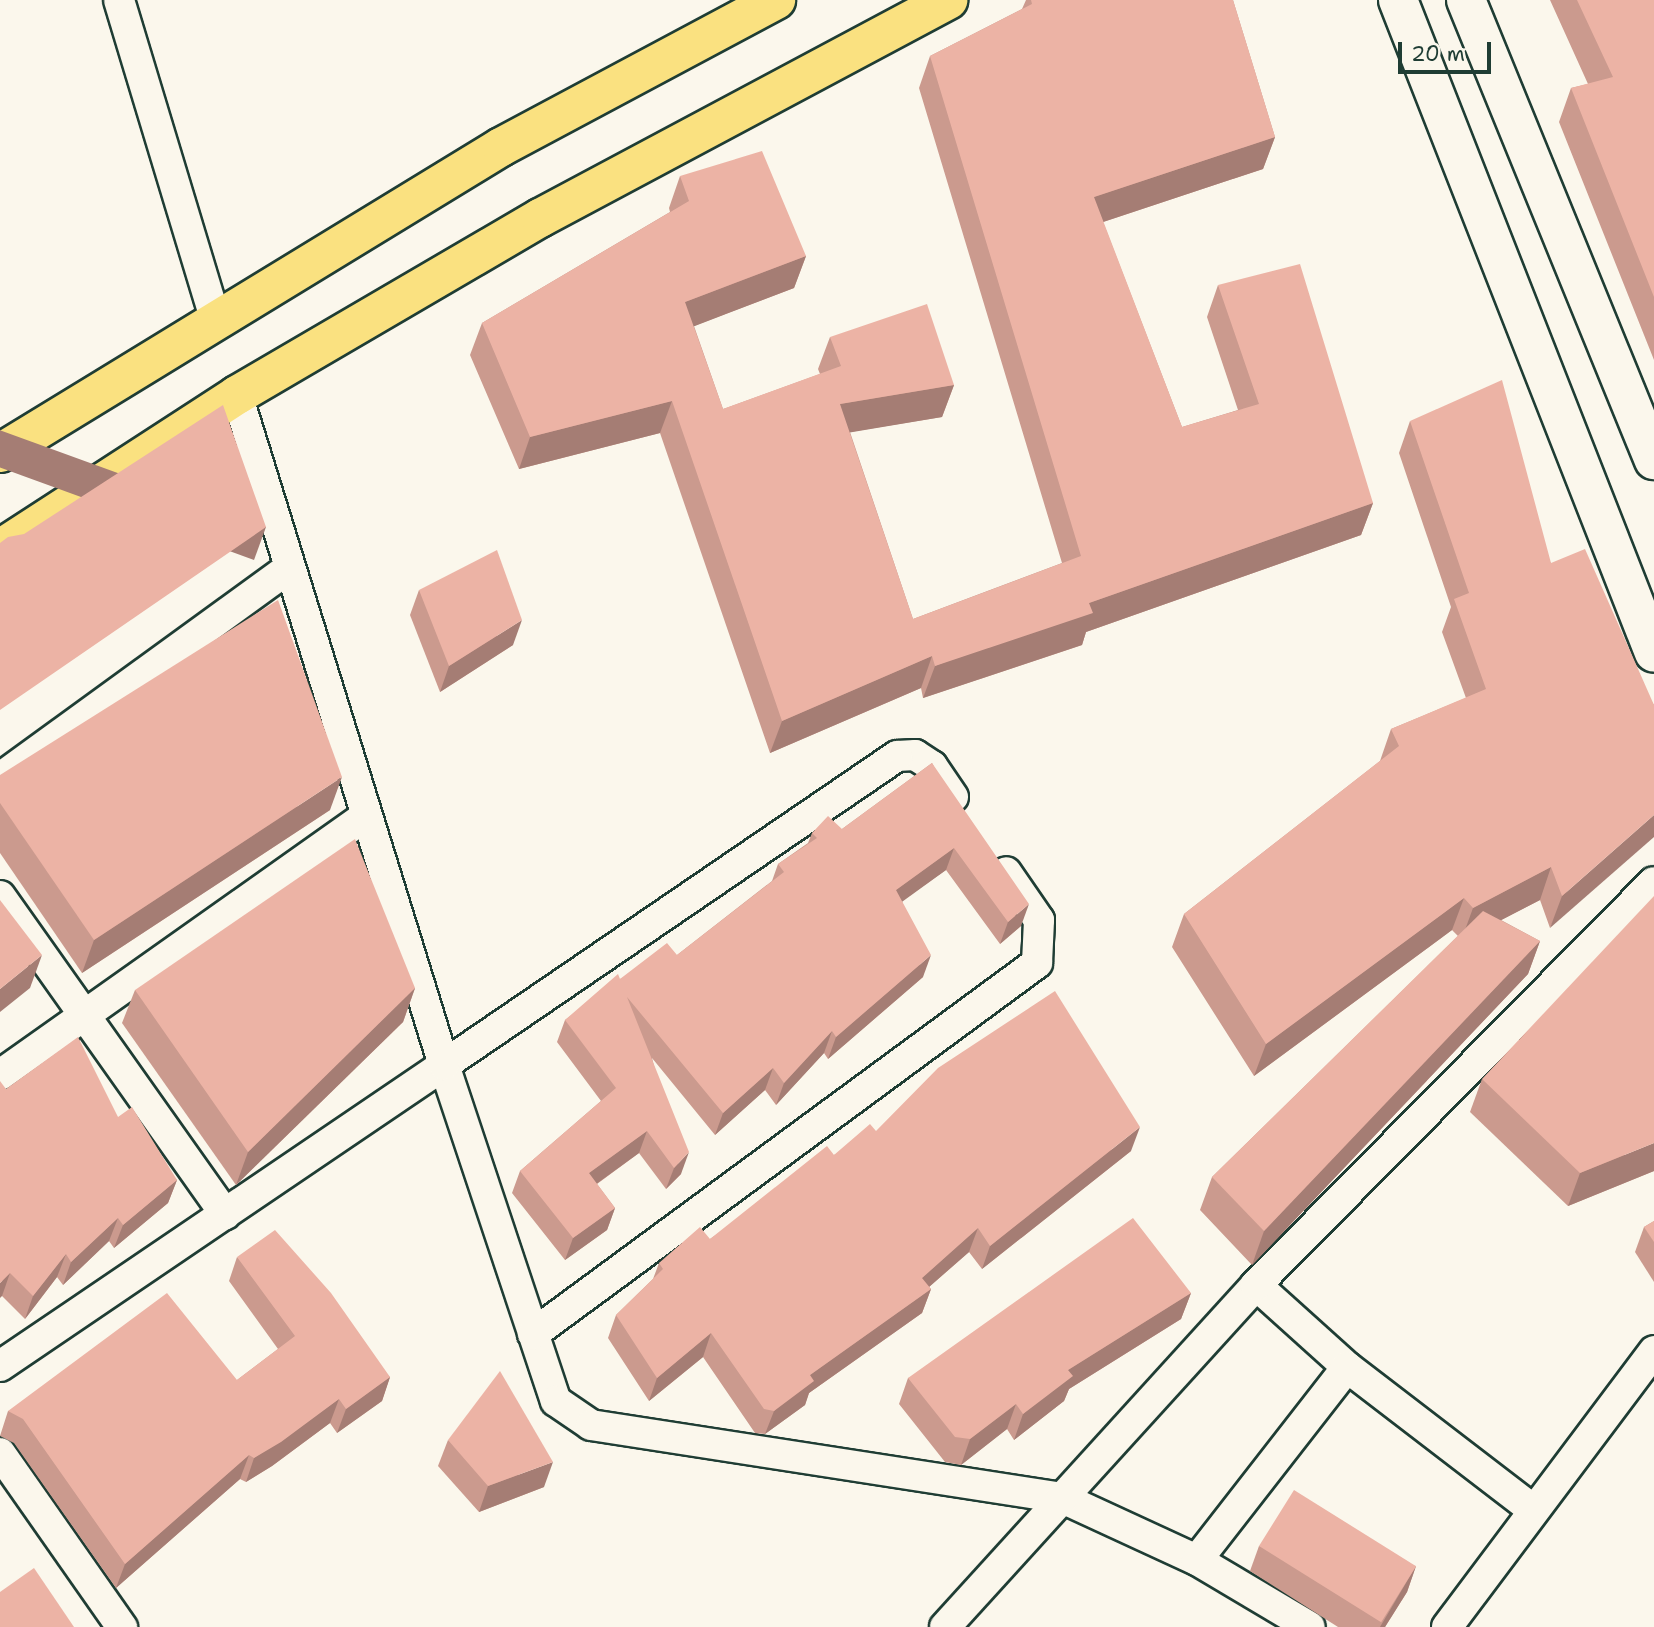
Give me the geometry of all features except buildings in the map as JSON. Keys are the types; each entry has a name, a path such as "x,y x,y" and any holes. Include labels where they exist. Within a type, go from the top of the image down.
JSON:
{"main road":[{"path":"0,453 215,317 501,147 776,0"},
{"path":"0,550 237,395 540,218 949,0"},
{"path":"1398,0 1654,653"},
{"path":"1466,0 1654,460"}],"street":[{"path":"119,0 215,317"},
{"path":"237,395 286,570 444,1065 556,1401 591,1425 1062,1498 1197,1560 1310,1627"},
{"path":"0,778 286,570"},
{"path":"0,1366 897,756 915,755 932,766 1039,920 1037,963 533,1334"},
{"path":"0,1075 365,817"},
{"path":"945,1627 1256,1285 1654,882"},
{"path":"0,896 225,1214"},
{"path":"1256,1285 1346,1367 1531,1508"},
{"path":"1447,1627 1531,1508 1654,1350"},
{"path":"1197,1560 1346,1367"},
{"path":"0,1453 122,1627"}]}
